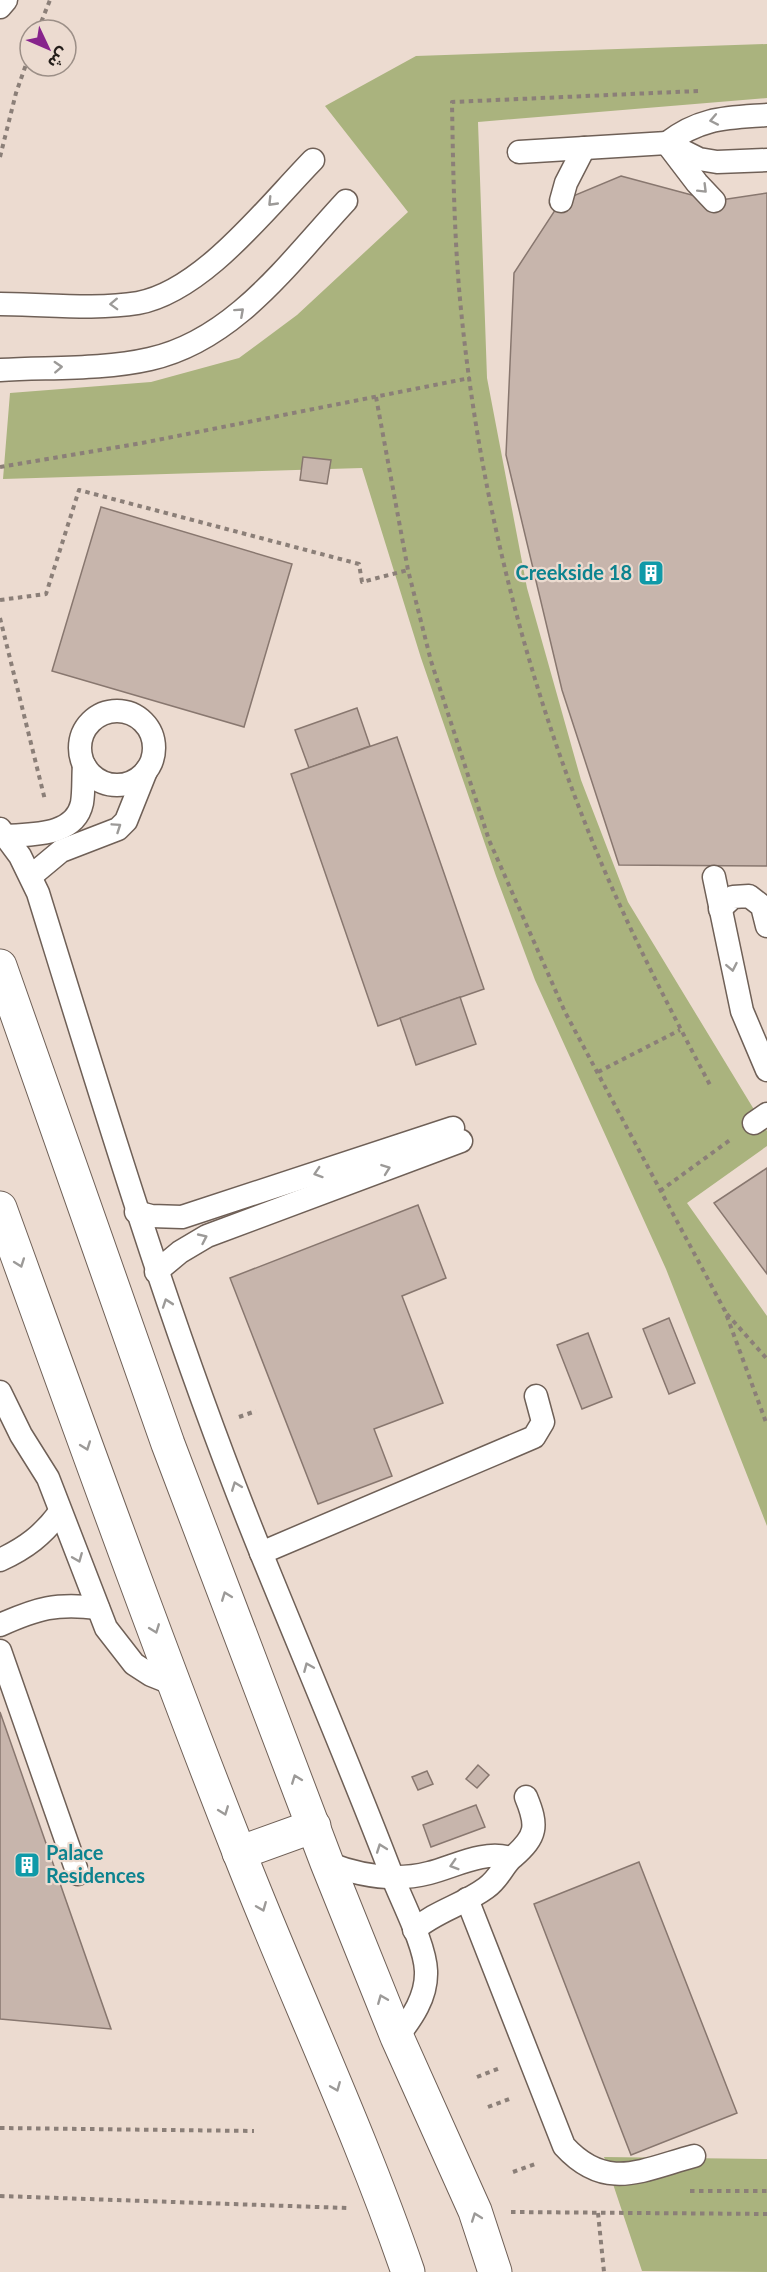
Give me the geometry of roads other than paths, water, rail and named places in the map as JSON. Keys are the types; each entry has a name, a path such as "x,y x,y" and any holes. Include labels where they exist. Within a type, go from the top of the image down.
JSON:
{"street":[{"path":"0,966 168,1444 327,1863 397,2037 475,2211 495,2272"},
{"path":"0,1208 91,1460 239,1853 387,2210 408,2272"},
{"path":"239,1853 314,1826"}],"lane":[{"path":"0,7 6,0"},
{"path":"667,143 689,128 714,119 767,115"},
{"path":"667,143 686,171 714,201"},
{"path":"519,152 667,143 699,159 717,162 767,160"},
{"path":"561,201 566,183 584,148"},
{"path":"0,304 137,303 179,288 214,261 313,160"},
{"path":"0,370 123,363 152,358 196,342 228,322 250,303 346,201"},
{"path":"31,876 61,851 118,829 126,821 152,758 154,744 149,730 140,719 128,712 113,710 99,715 88,725 81,737 80,752 84,765 93,777 106,783 121,784 134,780 146,771"},
{"path":"84,765 82,802 63,826 3,832 31,876 156,1272 261,1553 357,1782 392,1878 414,1930 426,1970 424,1988 418,2006 397,2037"},
{"path":"63,826 80,842"},
{"path":"714,877 742,1011 767,1070"},
{"path":"720,909 733,897 750,896 762,906 767,926"},
{"path":"136,1212 151,1216 182,1217 457,1135 207,1236 180,1252 156,1272"},
{"path":"0,1392 21,1436 48,1478 98,1608 111,1635 134,1664 151,1675 176,1685"},
{"path":"261,1553 534,1437 543,1422 536,1396"},
{"path":"0,1560 22,1550 43,1534 60,1512"},
{"path":"0,1625 45,1607 71,1605 98,1608"},
{"path":"0,1651 78,1874"},
{"path":"414,1930 443,1909 467,1899 495,1881 511,1858 529,1842 535,1818 526,1797"},
{"path":"327,1863 348,1871 392,1878 429,1873 490,1855 511,1858"},
{"path":"467,1899 564,2146 577,2160 592,2170 610,2175 628,2174 694,2156"}],"place":[{"name":"Creekside 18","path":"651,573"},
{"name":"Palace Residences","path":"27,1865"}]}
